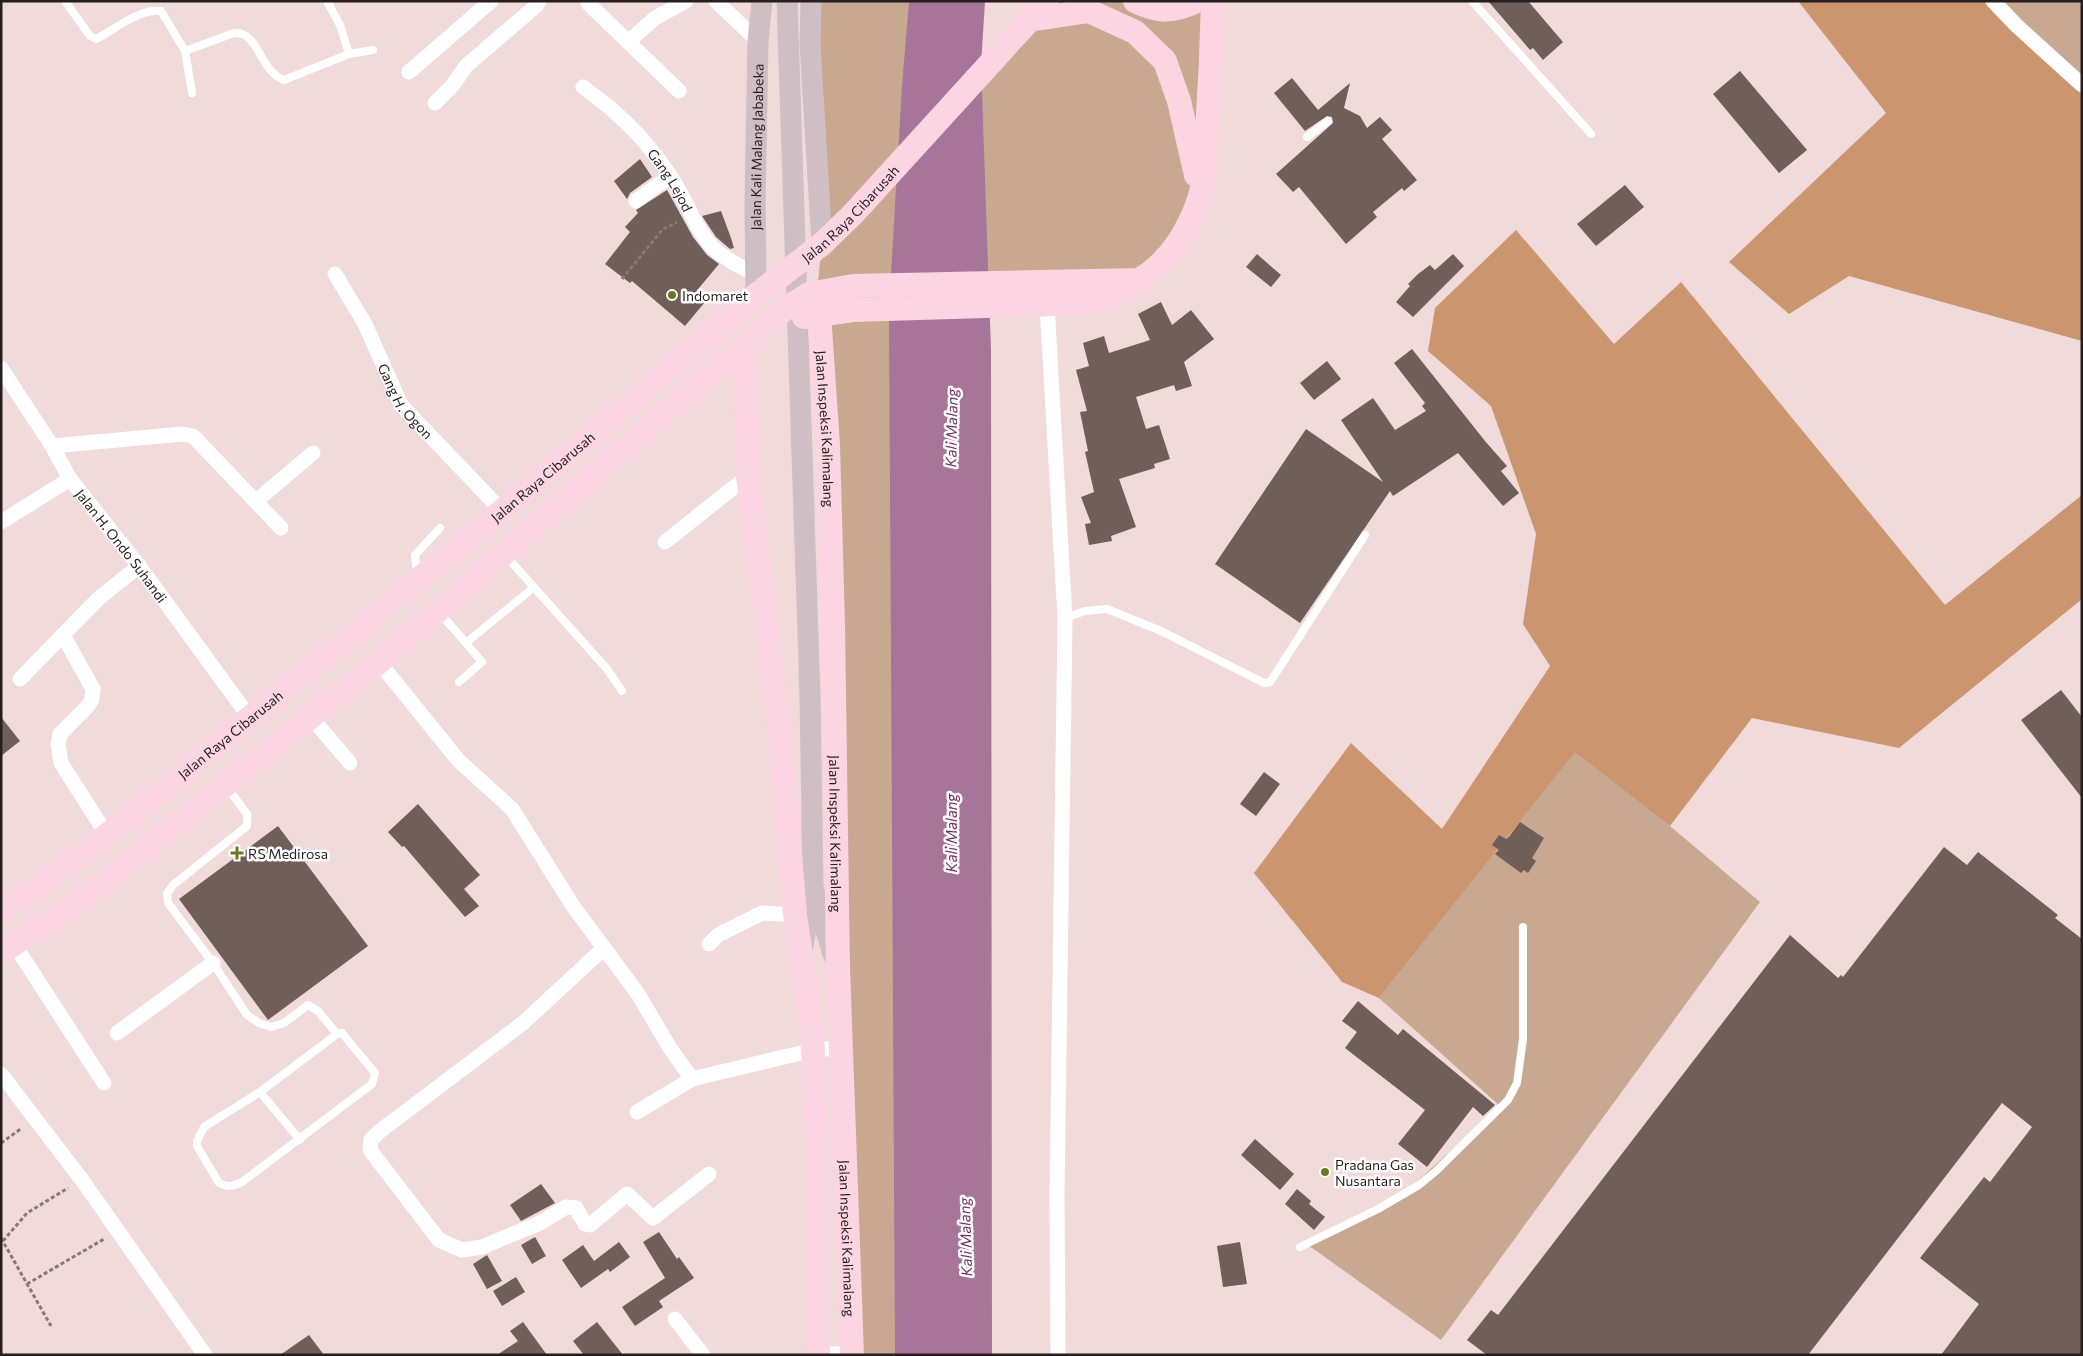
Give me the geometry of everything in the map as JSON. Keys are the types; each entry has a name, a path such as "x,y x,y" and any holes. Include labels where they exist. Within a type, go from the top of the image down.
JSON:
{"main road":[{"name":"Jalan Kali Malang Jababeka","path":"755,284 758,41 762,1"},
{"path":"787,1 810,696 812,880 801,958"},
{"path":"811,1 810,44 822,244"},
{"name":"Jalan Raya Cibarusah","path":"1,912 107,835 502,511 755,284 822,244 853,214 1047,1"},
{"path":"1135,1 1156,10 1178,10 1197,1"},
{"path":"762,331 771,326 819,314 853,310 1047,305 1101,300 1114,296 1151,273 1166,258 1186,231 1200,195 1207,126 1213,1"},
{"path":"1029,20 1089,11 1135,32 1165,62 1179,101 1200,195"},
{"path":"758,41 810,44"},
{"path":"8,948 75,905 379,662 762,331 785,309 809,294 853,286 1011,281 1139,280"},
{"name":"Jalan Inspeksi Kalimalang","path":"819,314 828,445 840,1048 852,1354"},
{"name":"Jalan Inspeksi Kalimalang","path":"744,346 748,476 781,744 795,915 813,1050 817,1145 818,1355"},
{"path":"812,880 838,968"}],"street":[{"path":"409,72 491,1"},
{"path":"435,104 452,86 466,66 537,5 539,1"},
{"path":"628,42 655,18 686,1"},
{"path":"716,1 758,41"},
{"path":"1993,1 2017,26 2082,85"},
{"path":"588,2 679,91"},
{"name":"Gang Lejod","path":"583,87 618,112 645,142 670,176 691,214 696,228 714,250 755,284"},
{"path":"636,201 670,176"},
{"name":"Gang H. Ogon","path":"335,274 364,324 401,405 502,511"},
{"path":"1047,305 1066,618 1057,1193 1058,1355"},
{"name":"Jalan H. Ondo Suhandi","path":"1,368 52,446 70,479 139,566 250,718"},
{"path":"52,446 184,434 193,436 281,528"},
{"path":"256,502 313,453"},
{"path":"665,542 748,476"},
{"path":"1,522 70,479"},
{"path":"20,679 99,598 139,566"},
{"path":"63,635 93,689 92,699 88,706 60,734 61,763 107,835"},
{"path":"379,662 458,760 512,809 573,906 638,994 670,1048 692,1078"},
{"path":"311,717 350,763"},
{"path":"708,944 725,931 762,913 795,915"},
{"path":"8,948 104,1084"},
{"path":"604,948 523,1023 380,1131 371,1140 370,1150 439,1240 462,1250 482,1247 540,1223 570,1206 576,1208 585,1224 590,1225 628,1194 653,1218 709,1174"},
{"path":"117,1033 213,963"},
{"path":"637,1112 692,1078 813,1050 840,1048"},
{"path":"1,1074 82,1180 205,1355"},
{"path":"675,1319 702,1355"},
{"path":"813,1355 852,1354"}],"lane":[{"path":"64,1 90,36 96,39 144,13 152,10 161,11 185,52 192,93"},
{"path":"327,1 340,25 349,54"},
{"path":"1472,1 1590,134"},
{"path":"185,52 234,33 242,32 250,37 270,72 284,80 349,54 373,50"},
{"path":"1307,137 1328,121"},
{"path":"418,580 415,555 440,528"},
{"path":"1066,618 1085,611 1107,610 1160,631 1264,683 1270,682 1365,535"},
{"path":"504,553 533,588 607,669 622,691"},
{"path":"466,643 533,588"},
{"path":"438,610 482,662 459,682"},
{"path":"226,785 247,814 247,826 173,885 167,894 168,903 213,963 247,1015 271,1027 284,1023 308,1005 318,1011 337,1034"},
{"path":"1300,1247 1378,1209 1419,1185 1436,1171 1508,1100 1516,1083 1523,1039 1523,927"},
{"path":"342,1033 347,1037 375,1073 375,1078 367,1089 344,1104 300,1140 242,1182 232,1186 225,1186 219,1183 197,1146 204,1127 260,1092 337,1034 342,1033"},
{"path":"260,1092 300,1140"}],"path":[{"path":"622,279 662,230 691,214"},
{"path":"1,1143 35,1118"},
{"path":"51,1326 2,1239 27,1213 82,1180"},
{"path":"27,1284 118,1231"}],"shaded area":[{"path":"811,1 909,1 898,161 1047,1 1213,1 1201,194 1151,273 893,309 892,573 897,1355 852,1355 817,291 822,244"},
{"path":"1798,1 1996,1 2082,86 2082,341 1849,276 1789,314 1729,262 1886,113"},
{"path":"1996,1 2082,1 2082,86"},
{"path":"1516,230 1614,344 1681,282 1945,605 2082,495 2082,599 1899,748 1752,718 1670,826 1575,752 1379,998 1342,982 1254,873 1351,743 1442,829 1550,666 1523,624 1536,534 1491,406 1428,351 1435,308"},
{"path":"1575,751 1670,826 1760,902 1441,1340 1308,1245 1413,1185 1500,1106 1379,998"}],"water":[{"name":"Kali Malang","path":"909,1 985,1 981,65 991,351 992,1355 895,1355 889,309"}],"building":[{"path":"1488,1 1528,1 1563,42 1543,60 1533,48 1530,50"},
{"path":"1740,71 1807,150 1779,173 1713,94"},
{"path":"1292,78 1318,110 1350,83 1344,108 1360,116 1367,128 1380,117 1392,130 1382,139 1417,180 1404,191 1402,188 1373,212 1377,217 1346,244 1299,187 1293,192 1276,174 1333,123 1332,117 1327,116 1305,131 1274,93"},
{"path":"640,159 652,177 630,193 627,199 614,181"},
{"path":"1625,185 1644,207 1596,246 1577,224"},
{"path":"667,190 693,237 707,255 719,264 694,294 705,302 685,326 632,281 630,283 605,264 630,232 625,227 638,213 636,210"},
{"path":"721,211 734,248 730,249 716,237 702,216"},
{"path":"1257,254 1281,275 1271,287 1246,267"},
{"path":"1453,254 1464,266 1413,317 1396,302 1410,286 1408,284 1418,274 1430,265 1435,270"},
{"path":"1161,302 1172,325 1191,310 1214,339 1184,362 1192,386 1176,391 1174,385 1136,397 1146,429 1159,425 1170,459 1154,464 1155,468 1119,479 1136,527 1111,536 1112,541 1089,545 1085,524 1091,523 1081,497 1094,492 1085,452 1088,451 1080,412 1087,411 1076,370 1089,366 1083,343 1104,336 1109,353 1150,340 1138,314"},
{"path":"1412,349 1507,466 1501,471 1519,493 1503,506 1458,453 1393,496 1390,491 1300,623 1215,564 1306,429 1383,482 1341,420 1373,398 1395,430 1426,411 1422,406 1425,403 1394,363"},
{"path":"1327,361 1341,379 1314,400 1300,383"},
{"path":"2061,690 2082,717 2082,798 2021,720"},
{"path":"1,717 20,741 1,756"},
{"path":"1264,772 1280,784 1256,816 1240,804"},
{"path":"418,804 480,875 464,889 479,906 465,917 404,846 402,847 388,832"},
{"path":"1520,822 1544,838 1532,858 1536,861 1528,873 1524,870 1521,873 1495,854 1499,850 1492,845 1499,835 1506,839 1509,837"},
{"path":"278,826 368,946 268,1020 179,899"},
{"path":"1944,847 1967,865 1978,852 2058,915 2055,918 2082,939 2082,1355 1941,1355 1979,1304 1920,1258 1984,1177 1990,1182 2032,1127 2002,1103 1808,1355 1487,1355 1467,1340 1491,1310 1498,1315 1790,935 1838,978 1841,975 1843,977"},
{"path":"1358,1001 1398,1035 1403,1029 1495,1105 1483,1116 1473,1107 1427,1167 1398,1144 1425,1110 1345,1048 1357,1032 1342,1021"},
{"path":"1255,1139 1294,1174 1280,1190 1241,1155"},
{"path":"541,1184 555,1203 521,1221 510,1205"},
{"path":"1297,1189 1311,1201 1309,1204 1325,1217 1314,1230 1285,1204"},
{"path":"659,1232 677,1259 679,1257 694,1278 659,1301 663,1307 635,1326 622,1307 665,1278 643,1242"},
{"path":"535,1237 546,1256 532,1264 521,1245"},
{"path":"619,1242 630,1257 610,1272 608,1269 581,1288 562,1260 583,1245 594,1261"},
{"path":"1240,1242 1247,1284 1223,1287 1217,1246"},
{"path":"487,1255 502,1281 487,1289 473,1264"},
{"path":"516,1277 525,1292 502,1306 493,1291"},
{"path":"523,1322 547,1355 497,1355 518,1341 510,1331"},
{"path":"597,1322 623,1355 584,1355 573,1341"},
{"path":"309,1335 324,1355 280,1355"}],"place":[{"name":"Indomaret","path":"672,295"},
{"name":"RS Medirosa","path":"237,853"},
{"name":"Pradana Gas Nusantara","path":"1325,1172"}]}
